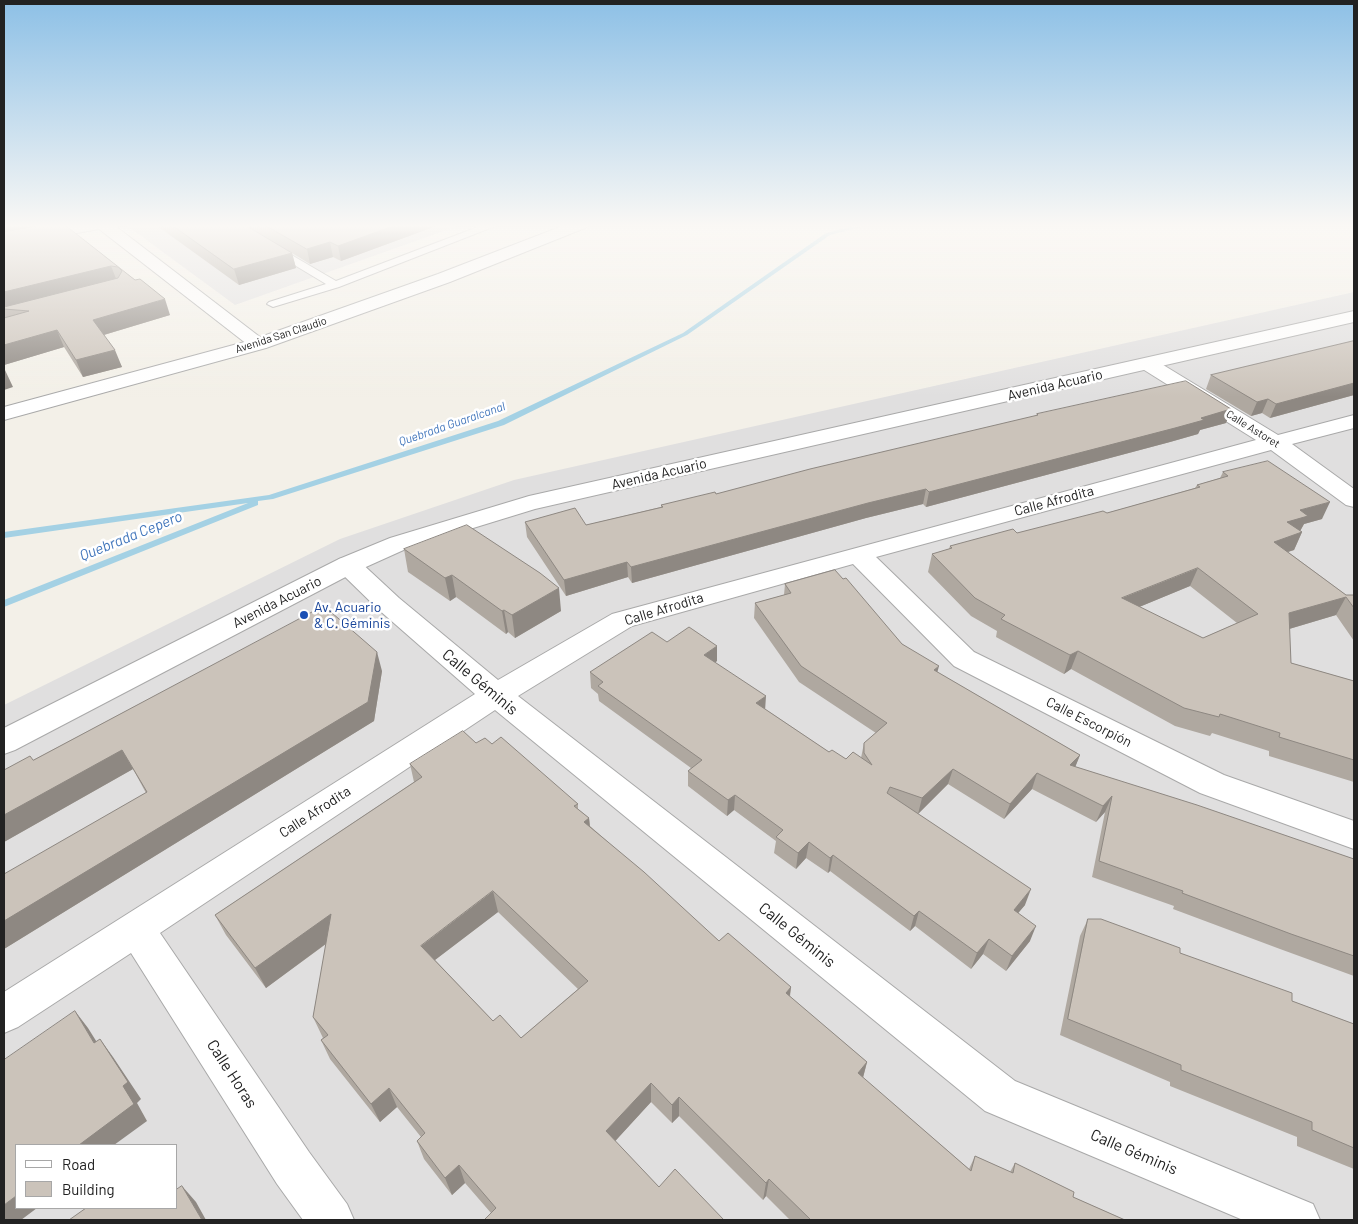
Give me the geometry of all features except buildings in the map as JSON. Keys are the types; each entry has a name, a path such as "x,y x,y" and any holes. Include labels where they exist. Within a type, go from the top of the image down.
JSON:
{"street":[{"path":"178,282 259,344"},
{"name":"Avenida San Claudio","path":"4,414 259,344 432,282"},
{"name":"Avenida Acuario","path":"4,742 348,565 399,543 529,503 1354,317"},
{"name":"Calle Astoret","path":"1148,364 1274,442 1354,500"},
{"name":"Calle Afrodita","path":"4,1014 135,927 496,695 622,620 858,554 1354,421"},
{"name":"Calle Escorpión","path":"858,554 964,659 1212,784 1354,835"},
{"name":"Calle Géminis","path":"348,565 389,604 496,695 1000,1096 1297,1220"},
{"name":"Calle Horas","path":"135,927 293,1168 331,1220"}],"lane":[{"path":"330,282 335,285"},
{"path":"273,304 343,282"}],"shaded area":[{"path":"204,282 300,282 235,305"},
{"path":"1354,292 1354,1220 4,1220 4,705 340,539 514,480"}],"waterway":[{"name":"Quebrada Guaralcanal","path":"4,535 270,497 501,423 685,334 759,282"},
{"name":"Quebrada Cepero","path":"4,604 255,503"}],"place":[{"name":"Av. Acuario & C. Géminis","path":"304,615"}]}
